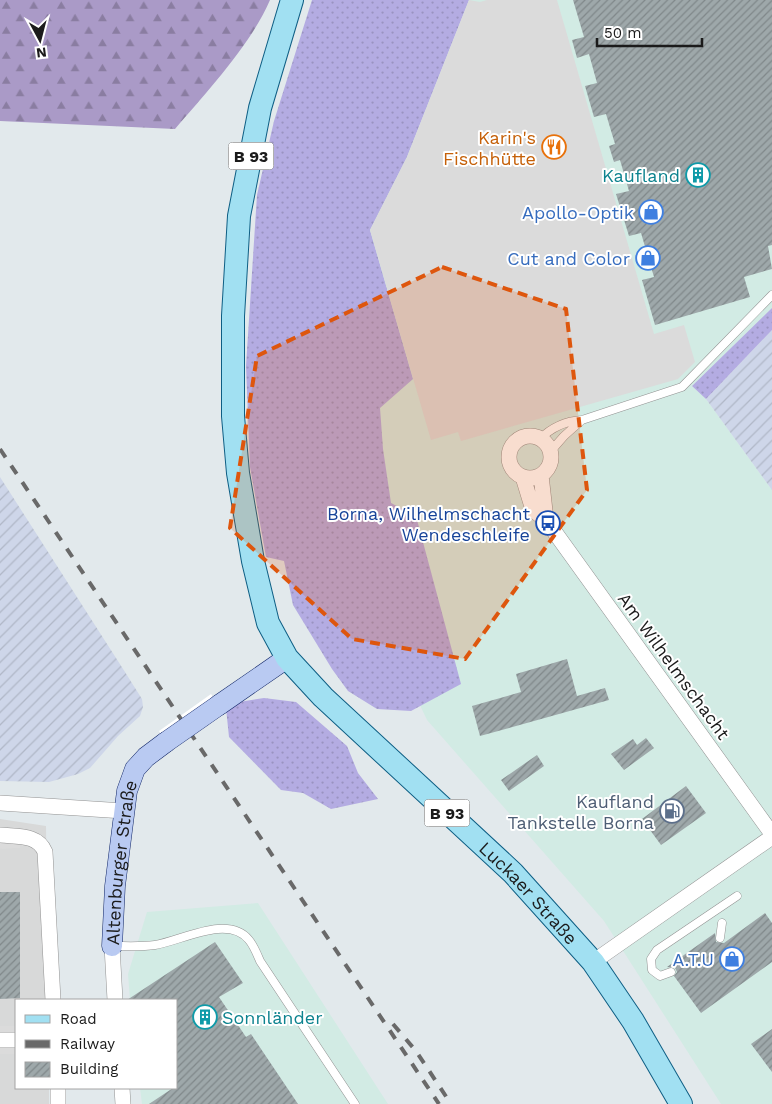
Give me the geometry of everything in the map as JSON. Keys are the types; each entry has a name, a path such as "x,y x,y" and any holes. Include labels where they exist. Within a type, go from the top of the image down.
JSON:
{"main road":[{"name":"Luckaer Straße","path":"292,0 260,108 239,216 235,266 232,368 238,473 253,561 268,623 287,658 323,697 513,872 593,962 633,1021 681,1104"}],"street":[{"name":"Am Wilhelmschacht","path":"540,439 530,436 521,438 510,449 511,466 524,477 533,510 546,520 772,836 593,962"},
{"path":"540,439 550,452"},
{"name":"Am Wilhelmschacht","path":"546,520 541,475 548,467 550,452"},
{"path":"524,477 532,478 541,475"},
{"name":"Altenburger Straße","path":"115,999 112,946 115,886 127,792 135,769 146,757 166,742 287,658"},
{"path":"0,803 124,811"},
{"path":"0,835 38,841 43,846 46,856 53,999"},
{"path":"0,1040 15,1040"},
{"path":"58,1089 58,1104"},
{"path":"122,1089 124,1104"}],"lane":[{"path":"540,439 556,426 582,420 682,387 772,295"},
{"path":"550,452 582,420"},
{"path":"671,972 660,976 652,970 651,959 657,950 737,896"},
{"path":"720,938 722,923"},
{"path":"112,946 155,945 228,929 236,931 249,940 355,1104"}],"highlighted area":[{"path":"442,267 566,309 587,490 465,659 352,639 230,528 257,356"}],"shaded area":[{"path":"312,0 469,0 407,157 370,230 413,379 380,408 383,449 391,503 416,516 461,684 411,711 377,709 348,691 332,669 293,605 284,561 266,557 250,467 246,366 257,195 274,121"},
{"path":"469,0 772,0 772,308 692,386 706,399 772,490 772,1104 721,1104 604,921 427,720 358,574 370,230 407,157"},
{"path":"469,0 480,2 487,0 557,0 654,334 684,325 695,362 678,379 461,441 458,432 431,440 370,230 407,157"},
{"path":"772,308 772,330 706,399 692,386"},
{"path":"772,330 772,490 706,399"},
{"path":"0,477 142,699 143,707 140,716 118,736 90,768 78,774 49,782 0,781"},
{"path":"264,698 296,702 347,746 358,773 378,799 331,809 303,793 281,790 229,737 226,708 239,702"},
{"path":"0,819 46,826 48,999 15,999 15,1089 49,1089 49,1104 0,1104"},
{"path":"0,829 20,832 20,848 0,849"},
{"path":"258,903 388,1104 142,1104 140,1089 178,1089 178,999 130,999 128,974 147,912"},
{"path":"0,1026 15,1026 15,1054 0,1054"}],"green space":[{"path":"0,0 270,0 252,33 240,50 214,84 175,129 0,121"}],"pier":[{"path":"211,694 225,714 172,750 159,731"}],"building":[{"name":"Kaufland","path":"573,0 772,0 772,245 768,246 772,269 744,277 750,297 655,325 642,280 654,277 641,233 629,236 616,194 629,191 620,160 614,162 609,146 615,144 606,114 594,117 585,86 597,83 589,54 577,58 572,40 584,37"},
{"name":"Karin's Fischhütte","path":"559,137 564,152 548,157 544,142"},
{"path":"567,659 577,696 605,688 609,700 480,736 472,706 521,692 516,674"},
{"path":"646,738 654,748 624,770 611,754 633,739 637,745"},
{"path":"537,755 544,766 509,791 501,780"},
{"path":"686,786 706,813 661,845 642,819"},
{"path":"0,892 20,892 20,998 0,999"},
{"path":"765,913 772,923 772,962 701,1013 674,976 677,972 675,968 667,967 715,933 716,942 724,943"},
{"name":"Sonnländer","path":"215,942 243,983 219,997 246,1037 251,1034 298,1104 149,1104 172,1089 178,1089 178,999 129,999"},
{"path":"772,1029 772,1072 751,1044"}],"railway":[{"path":"0,449 439,1104"},
{"path":"393,1024 416,1051 451,1104"}],"place":[{"name":"Karin's Fischhütte","path":"554,147"},
{"name":"Kaufland","path":"698,175"},
{"name":"Apollo-Optik","path":"651,212"},
{"name":"Cut and Color","path":"648,258"},
{"name":"Borna, Wilhelmschacht Wendeschleife","path":"548,523"},
{"name":"Kaufland Tankstelle Borna","path":"672,811"},
{"name":"A.T.U","path":"732,959"},
{"name":"Sonnländer","path":"205,1017"}]}
